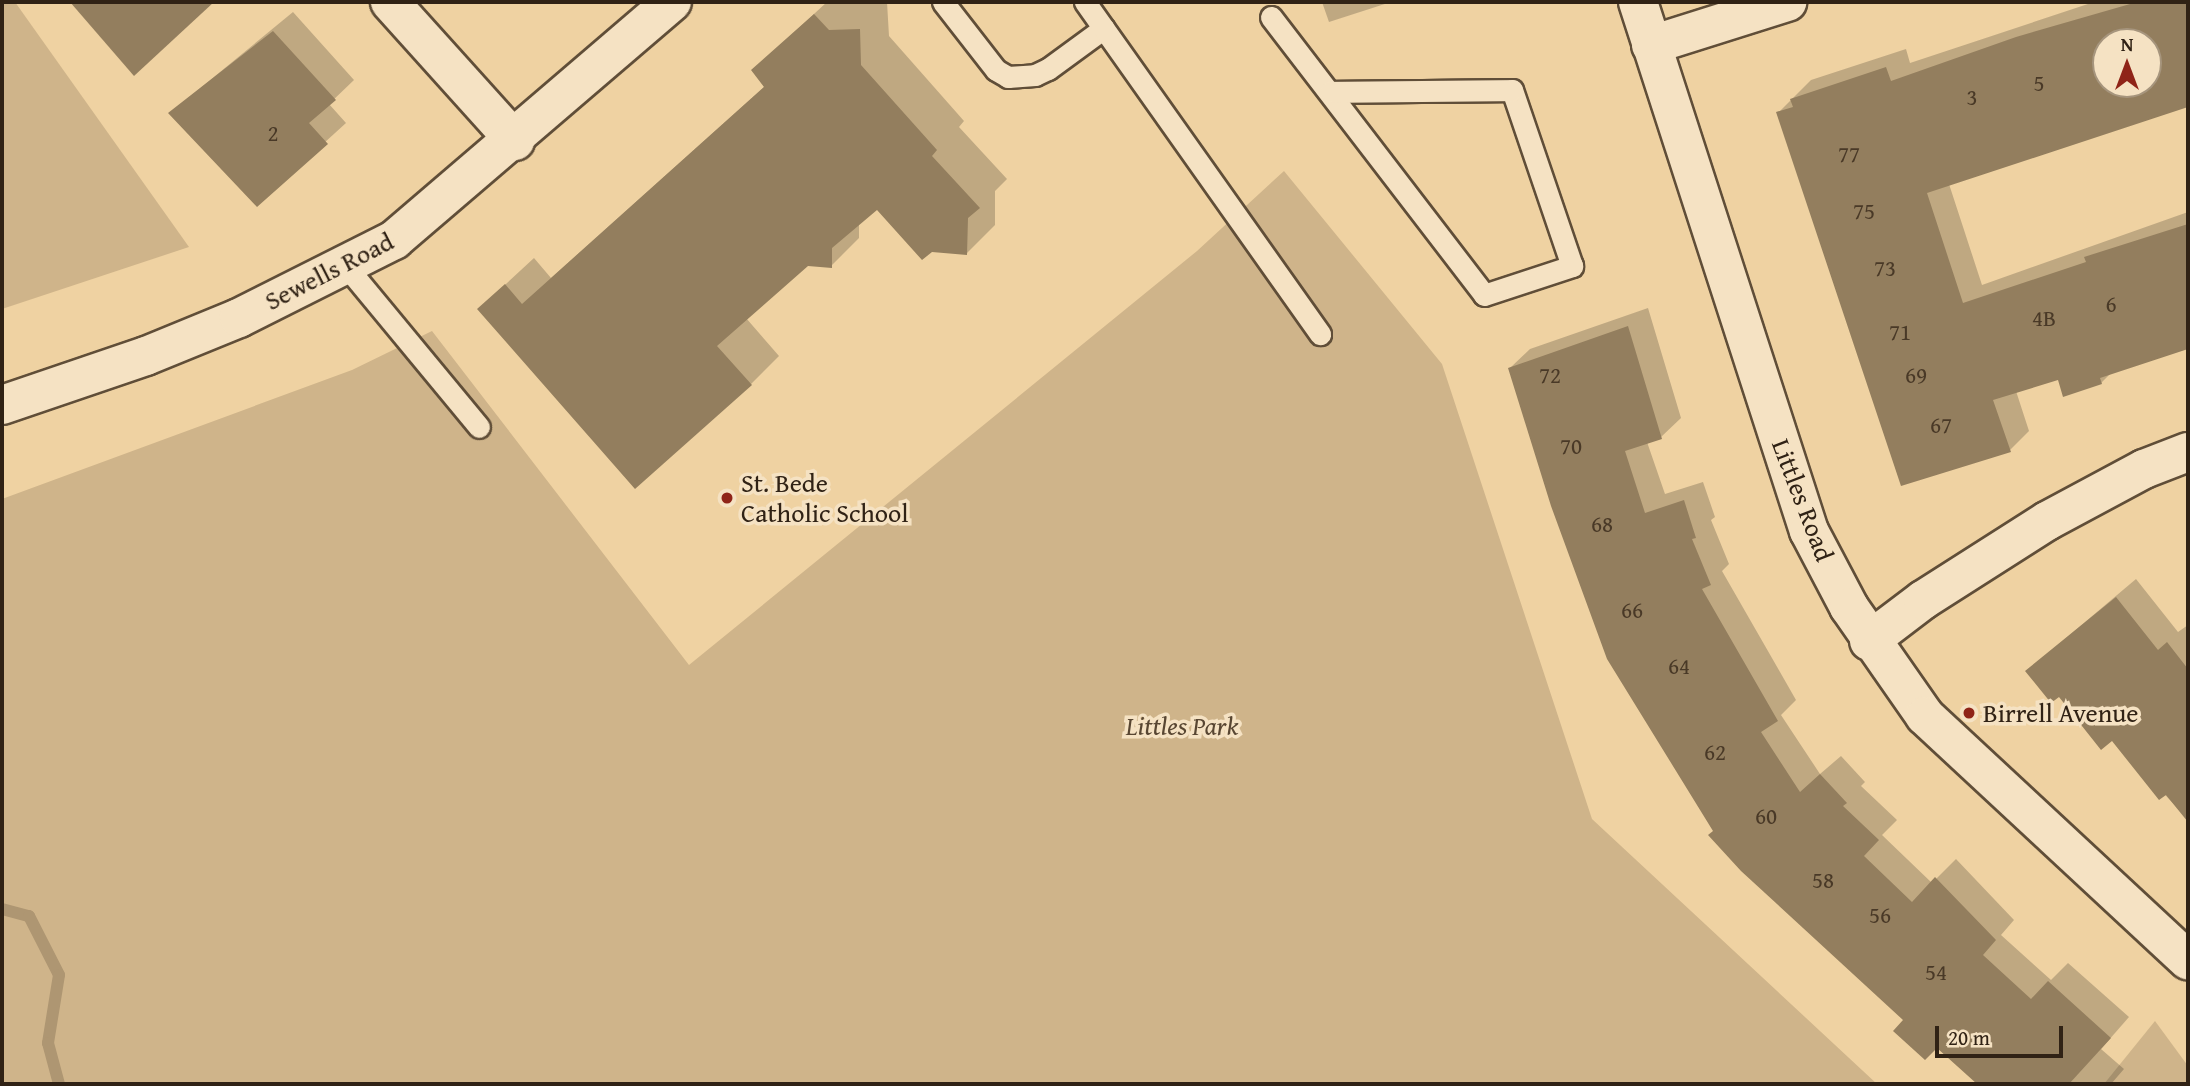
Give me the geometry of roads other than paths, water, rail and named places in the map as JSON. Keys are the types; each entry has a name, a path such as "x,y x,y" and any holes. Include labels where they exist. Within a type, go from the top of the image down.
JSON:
{"street":[{"path":"390,2 515,141"},
{"name":"Sewells Road","path":"2,405 170,346 394,240 515,141 672,2"},
{"name":"Littles Road","path":"1638,2 1809,531 1869,641 1925,716 2188,960"},
{"path":"1651,45 1787,2"},
{"path":"1869,641 1923,600 2047,521 2144,469 2188,452"}],"lane":[{"path":"943,2 996,70 1008,78 1048,69 1104,28"},
{"path":"1085,2 1320,334"},
{"path":"1271,17 1331,92 1483,295 1572,266 1512,90 1331,92"},
{"path":"345,265 479,427"}],"waterway":[{"path":"2,909 29,916 59,975 48,1043 59,1084"}],"place":[{"name":"St. Bede Catholic School","path":"727,498"},
{"name":"Birrell Avenue","path":"1969,713"}],"park label":[{"name":"Littles Park","path":"1182,726"}]}
